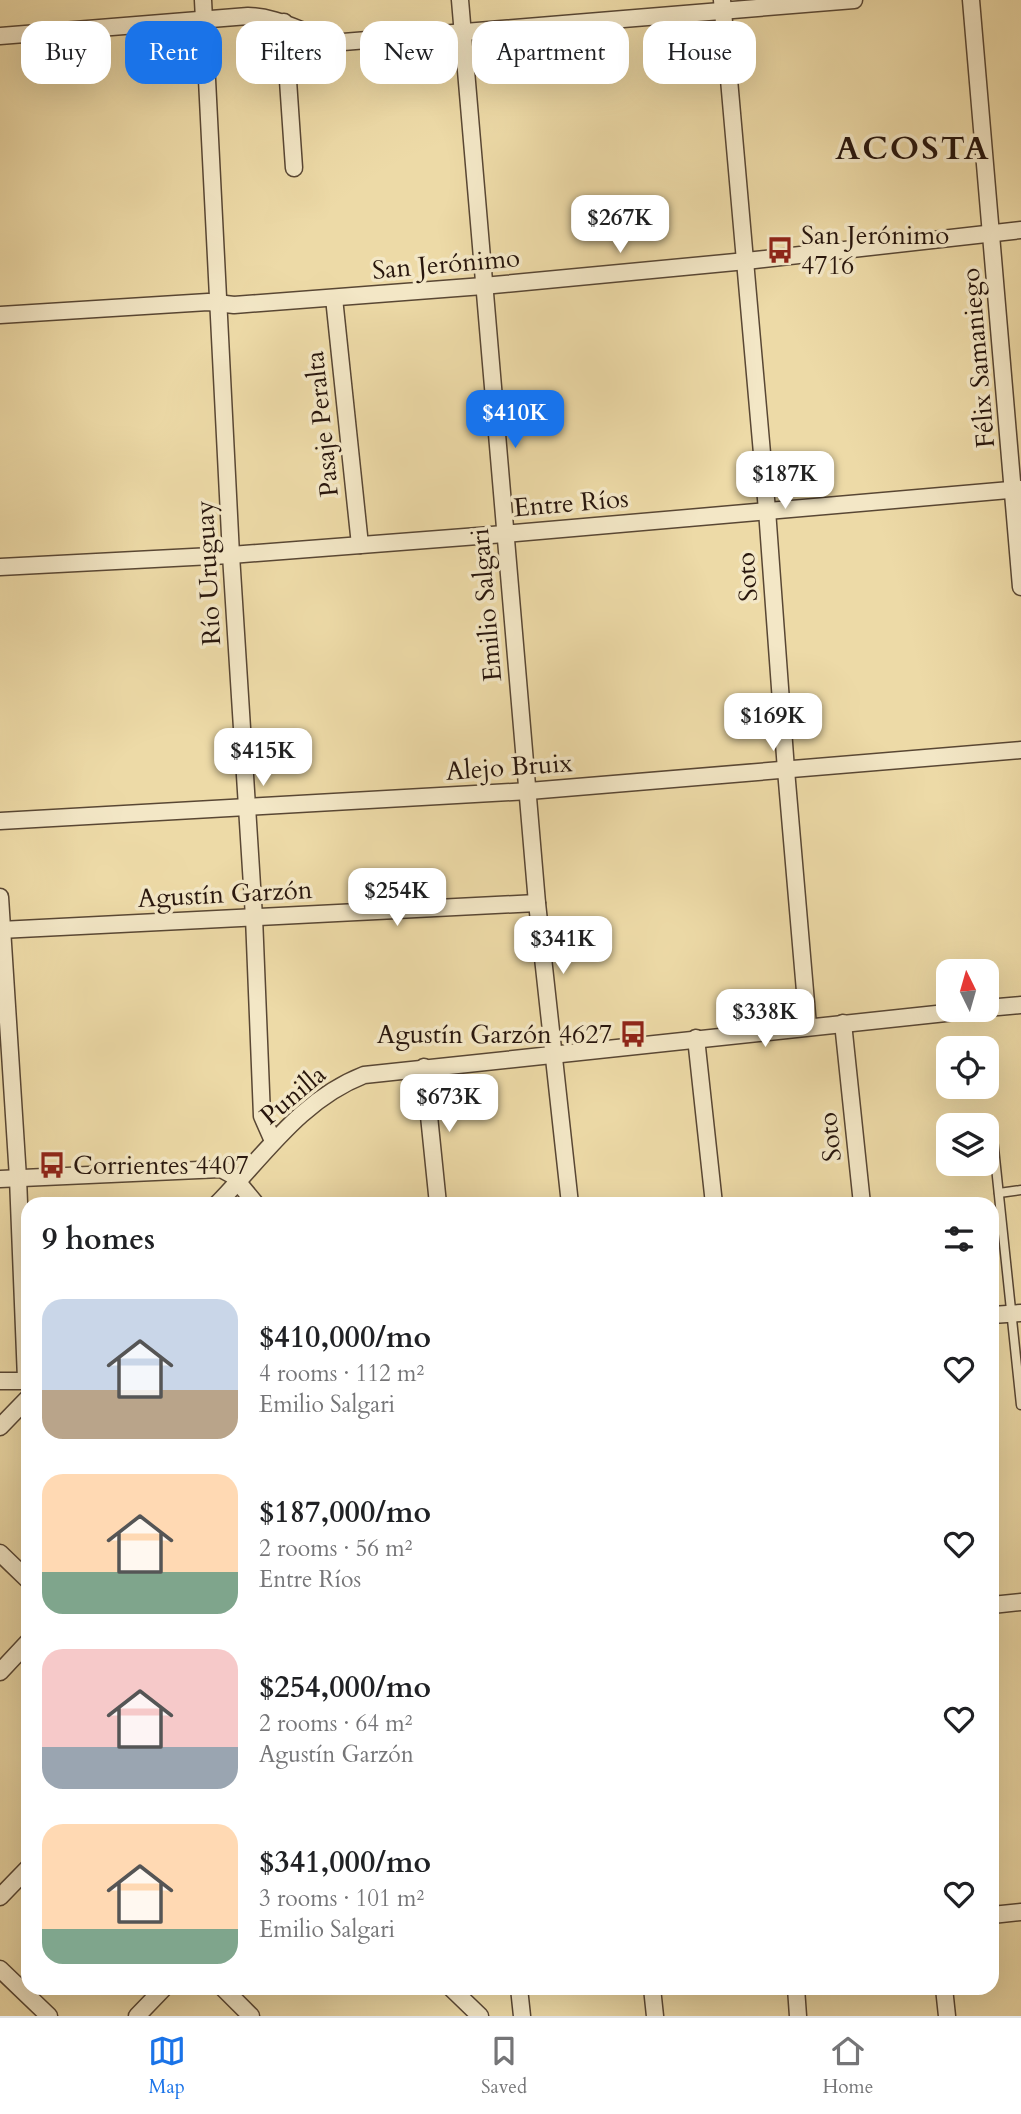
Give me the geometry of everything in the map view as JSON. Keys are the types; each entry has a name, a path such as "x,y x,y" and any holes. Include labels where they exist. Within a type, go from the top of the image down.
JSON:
{"street":[{"name":"Río Uruguay","path":"203,0 231,555 254,917 262,1116 273,1141"},
{"name":"Emilio Salgari","path":"460,0 537,903 569,1197"},
{"path":"346,42 722,5 854,0"},
{"name":"Félix Samaniego","path":"971,0 1017,490 1021,587"},
{"name":"Soto","path":"722,5 767,510 808,1026"},
{"path":"0,36 248,16 280,21"},
{"path":"288,84 294,168"},
{"name":"San Jerónimo","path":"0,315 218,303 234,305 483,286 746,261 1021,230"},
{"name":"Pasaje Peralta","path":"334,298 360,545"},
{"name":"Entre Ríos","path":"0,568 231,555 1017,490"},
{"name":"Alejo Bruix","path":"0,821 529,791 1021,750"},
{"path":"0,897 21,1245"},
{"name":"Agustín Garzón","path":"1,930 537,903"},
{"path":"999,1008 1021,1005"},
{"path":"437,1197 424,1068 936,1014"},
{"name":"Soto","path":"843,1023 861,1197"},
{"path":"696,1038 713,1197"},
{"name":"Punilla","path":"224,1197 273,1141 328,1092 364,1074 424,1068"},
{"path":"0,1179 221,1169 232,1175 250,1197"},
{"path":"0,1381 21,1380"},
{"path":"0,1427 21,1405"},
{"path":"0,1553 21,1573"},
{"path":"999,1604 1021,1602"},
{"path":"0,1672 21,1650"},
{"path":"0,1898 21,1876"},
{"path":"999,1914 1021,1912"},
{"path":"0,1969 21,1989"},
{"path":"27,1995 49,2016"},
{"path":"137,2016 157,1995"},
{"path":"230,1995 251,2016"},
{"path":"458,1995 480,2016"},
{"path":"520,1995 522,2016"},
{"path":"653,1995 655,2016"},
{"path":"797,1995 799,2016"},
{"path":"945,1995 947,2016"}],"lane":[{"path":"997,1176 1016,1313 1021,1405"},
{"path":"999,1193 1021,1190"}],"place":[{"name":"San Jerónimo 4716","path":"780,250"},
{"name":"Agustín Garzón 4627","path":"633,1034"},
{"name":"Corrientes 4407","path":"52,1165"}],"district":[{"name":"ACOSTA","path":"913,148"}]}
